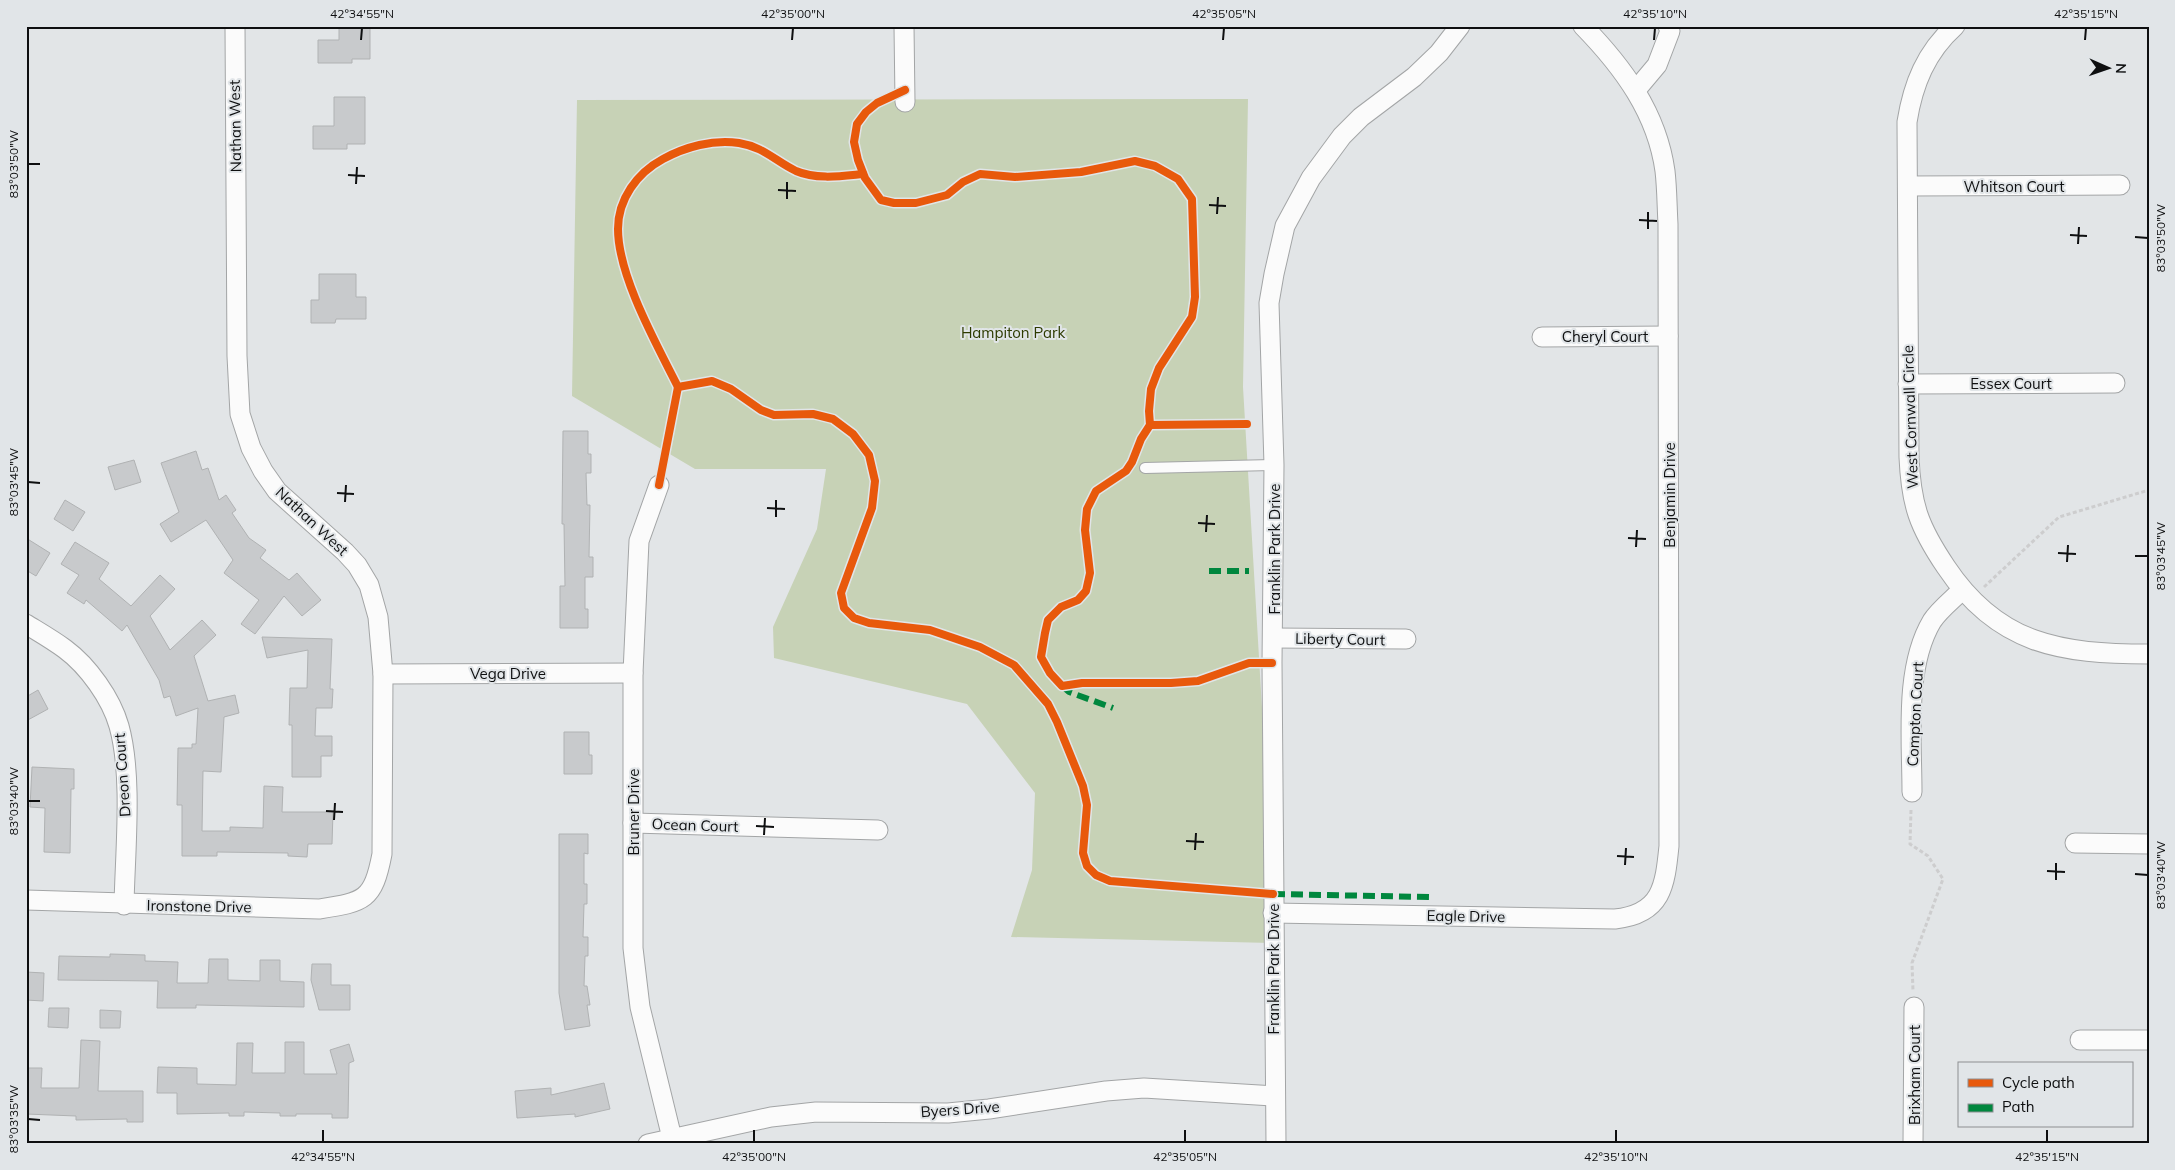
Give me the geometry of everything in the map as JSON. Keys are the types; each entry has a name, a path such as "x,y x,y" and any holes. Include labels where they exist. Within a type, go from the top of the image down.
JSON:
{"street":[{"name":"Nathan West","path":"234,26 240,414 251,448 268,478 278,491 346,552 357,565 369,585 378,617 383,674 382,854 378,877 369,894"},
{"path":"904,26 905,102"},
{"name":"Franklin Park Drive","path":"1276,1144 1274,1096 1272,663 1274,465 1269,303 1278,249 1285,226 1311,178 1342,136 1361,117 1414,77 1439,54 1460,26"},
{"path":"1636,90 1657,65 1670,31 1668,26"},
{"name":"Benjamin Drive","path":"1590,28 1636,90 1659,142 1665,171 1668,224 1669,846 1666,878 1655,902"},
{"name":"West Cornwall Circle","path":"1950,31 1928,58 1918,76 1911,97 1907,122 1909,464 1910,487 1915,510 1929,540 1966,595 1989,616 2010,628 2052,646 2098,653 2149,654"},
{"name":"Whitson Court","path":"1908,186 2120,186"},
{"name":"Cheryl Court","path":"1542,336 1668,336"},
{"name":"Essex Court","path":"1908,384 2115,383"},
{"name":"Bruner Drive","path":"659,485 639,541 633,673 633,948 640,1007 652,1064 672,1138"},
{"name":"Compton Court","path":"1912,792 1916,658 1923,638 1933,619 1966,595"},
{"name":"Dreon Court","path":"26,624 65,649 80,663 111,705 119,725 123,747 126,788 124,904"},
{"name":"Liberty Court","path":"1273,638 1406,639"},
{"name":"Vega Drive","path":"383,674 633,673"},
{"name":"Ocean Court","path":"633,824 878,830"},
{"path":"2075,843 2149,844"},
{"name":"Ironstone Drive","path":"26,900 319,909 350,904 369,894"},
{"name":"Eagle Drive","path":"1273,913 1615,919 1629,917 1655,902"},
{"name":"Brixham Court","path":"1913,1144 1914,1007"},
{"path":"2080,1040 2149,1040"},
{"name":"Byers Drive","path":"648,1144 771,1117 816,1112 948,1113 989,1109 1106,1091 1144,1088 1274,1096"}],"lane":[{"path":"1145,468 1274,465"}],"path":[{"path":"1966,595 2059,517 2149,490"},
{"path":"1912,792 1910,844 1928,856 1943,879 1912,963 1914,1007"}],"green space":[{"name":"Hampiton Park","path":"1248,99 1243,387 1273,894 1274,943 1011,937 1032,870 1035,793 967,704 774,658 773,627 817,529 826,469 695,469 572,396 577,100"}],"building":[{"path":"339,26 370,26 370,59 352,59 352,63 318,63 318,40 339,40"},
{"path":"334,97 365,97 365,144 347,144 347,149 313,149 313,126 334,126"},
{"path":"319,274 356,274 356,297 366,297 366,319 336,319 335,323 311,323 311,300 319,300"},
{"path":"563,431 588,431 588,454 591,454 591,473 586,473 587,505 590,505 589,557 593,557 593,577 585,577 585,609 588,609 588,628 560,628 560,586 565,586 564,524 562,524"},
{"path":"196,451 202,470 208,468 219,500 226,495 236,510 232,513 249,538 266,550 260,558 289,580 297,573 321,600 302,616 284,596 255,634 241,624 259,600 224,573 233,560 206,520 171,542 160,524 179,512 161,463"},
{"path":"134,460 141,482 115,490 108,467"},
{"path":"65,500 85,512 73,531 54,519"},
{"path":"26,538 50,553 36,576 26,570"},
{"path":"75,542 109,563 99,579 131,606 160,575 175,589 150,616 170,650 202,620 216,635 194,656 208,701 235,695 239,713 224,717 221,772 203,771 202,831 230,831 230,827 263,828 264,786 283,787 282,812 333,812 332,844 308,844 307,857 288,856 288,853 217,852 217,856 182,856 182,805 177,805 178,748 192,748 192,744 196,744 198,708 176,716 170,696 164,698 159,680 127,625 122,631 86,600 84,604 67,593 79,575 61,564"},
{"path":"262,637 332,639 330,689 333,689 332,708 316,708 315,736 332,736 332,756 321,756 321,777 292,777 292,725 289,725 290,688 307,688 308,650 267,658"},
{"path":"38,690 48,709 26,721 26,697"},
{"path":"564,732 589,732 589,755 592,755 592,774 564,774"},
{"path":"32,767 74,769 74,789 71,789 70,853 44,852 45,808 30,807"},
{"path":"559,834 588,834 588,854 584,853 584,884 587,884 587,904 584,904 583,937 588,937 588,956 585,956 584,986 587,986 590,1005 587,1005 590,1026 565,1030 559,993"},
{"path":"110,954 145,955 145,961 178,962 177,983 208,983 209,959 228,959 228,980 260,981 260,960 280,960 280,981 304,982 304,1007 196,1005 196,1008 157,1008 158,981 58,980 59,956 110,957"},
{"path":"312,964 331,964 331,985 350,985 350,1010 319,1010 311,980"},
{"path":"26,972 44,973 43,1001 26,1000"},
{"path":"49,1008 69,1008 68,1028 48,1027"},
{"path":"100,1010 121,1011 120,1028 100,1028"},
{"path":"81,1040 100,1041 98,1091 143,1091 143,1122 127,1122 127,1119 76,1120 76,1116 26,1114 26,1068 42,1068 41,1088 79,1088"},
{"path":"285,1042 304,1042 304,1074 337,1074 330,1050 349,1044 354,1061 349,1063 348,1118 332,1118 332,1114 280,1116 280,1113 244,1112 244,1116 229,1116 229,1113 177,1114 177,1093 157,1093 158,1067 197,1068 197,1084 236,1085 237,1043 253,1043 252,1073 285,1073"},
{"path":"604,1083 610,1109 575,1117 575,1114 517,1118 515,1091 551,1088 551,1095"}],"marked path":[{"path":"1209,571 1249,571"},
{"path":"1062,686 1069,692 1113,708"},
{"path":"1273,894 1430,897"}],"cycle path":[{"path":"905,90 877,103 866,112 857,124 854,142 858,160 865,178 881,200 894,203 916,203 947,195 963,182 980,174 1015,177 1081,172 1135,161 1155,166 1178,179 1192,199 1195,297 1192,317 1159,368 1151,389 1150,425 1141,439 1132,462 1126,471 1096,491 1087,509 1085,530 1090,573 1086,591 1078,600 1061,607 1048,620 1041,657 1050,673 1062,686 1082,683 1171,683 1198,681 1249,663 1272,663"},
{"path":"863,174 830,177 812,176 796,171 748,145 719,142 699,145 663,159 637,179 621,207 618,229 620,248 631,289 678,387 712,381 731,389 761,410 774,415 813,414 833,419 853,434 869,455 875,481 872,508 841,593 844,608 854,618 869,623 930,630 980,647 1014,665 1048,704 1083,786 1087,805 1083,853 1087,866 1096,875 1110,881 1273,894"},
{"path":"659,485 678,387"},
{"path":"1150,425 1247,424"}]}
